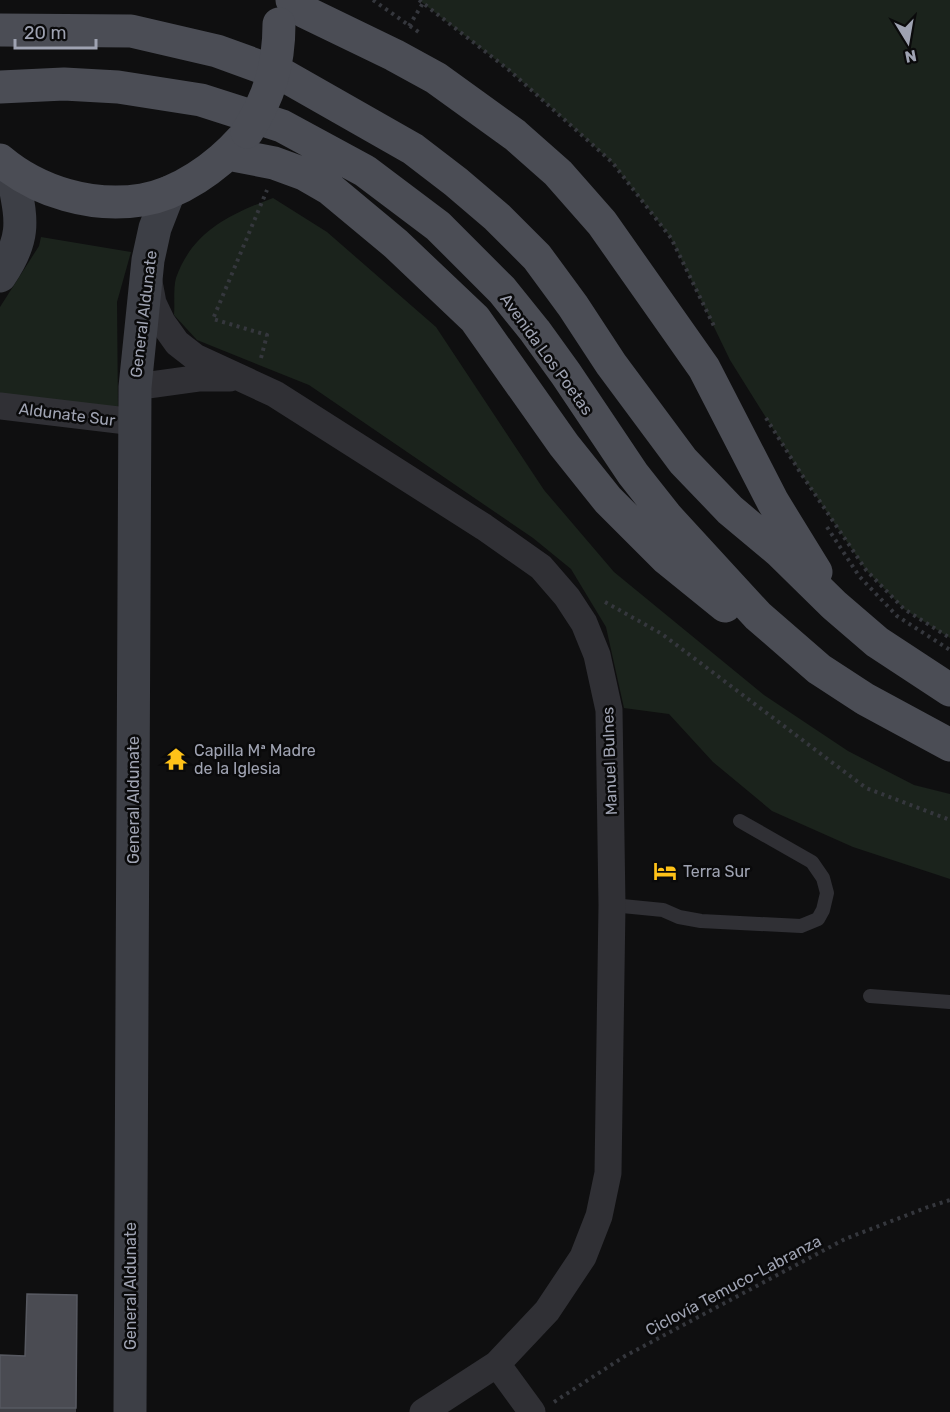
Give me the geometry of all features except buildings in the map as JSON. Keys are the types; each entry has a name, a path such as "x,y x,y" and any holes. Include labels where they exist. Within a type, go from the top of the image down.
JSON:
{"main road":[{"path":"6,165 33,183 70,196 109,201 142,200 169,192 191,181 237,143 268,95 275,72 283,8 305,12 394,55 436,78 515,135 558,173 602,223 704,368 773,502 802,547 834,605"},
{"path":"0,30 131,31 217,51 283,75 413,149 497,217 537,257 611,364 683,461 730,510 877,642 950,690"},
{"name":"Avenida Los Poetas","path":"0,87 64,84 118,87 201,100 282,126 365,171 438,226 502,290 535,331 633,474 667,517 758,616 819,669 875,705 950,745"},
{"path":"237,143 274,163 304,174 330,189 396,244 475,319 564,445 608,500 667,559 746,622 819,669"},
{"path":"0,276 14,255 21,222 6,165"},
{"name":"General Aldunate","path":"130,1412 135,387 146,268 155,228 169,192"}],"street":[{"name":"Manuel Bulnes","path":"146,268 153,303 177,343 195,357 275,393 484,527 541,567 567,597 584,623 597,655 609,710 612,905 608,1173 600,1216 583,1257 505,1374 423,1412"},
{"name":"Manuel Bulnes","path":"135,387 200,378 249,381"},
{"name":"Aldunate Sur","path":"0,406 135,422"},
{"path":"505,1374 540,1409"}],"lane":[{"path":"612,905 663,910 679,917 701,921 801,926 818,919 827,893 823,878 812,862 740,821"},
{"path":"870,996 950,1002"}],"path":[{"path":"249,381 267,335 213,319 271,179"},
{"path":"601,600 662,634 866,788 950,820"},
{"name":"Ciclovía Temuco-Labranza","path":"540,1409 625,1356 845,1239 928,1206 950,1200"}],"shaded area":[{"path":"419,0 950,0 950,638 904,609 866,570 800,472 730,360 671,238 612,162 509,70"},
{"path":"273,198 327,232 436,327 544,490 614,572 764,695 848,751 914,785 950,794 950,879 853,847 772,811 713,762 669,714 624,708 606,627 571,569 533,538 309,385 197,340 174,315 175,282 183,262 192,248 214,227 242,211"},
{"path":"41,237 131,252 117,302 118,410 0,395 0,307 39,246"}],"place":[{"name":"Capilla Mª Madre de la Iglesia","path":"176,759"},
{"name":"Terra Sur","path":"665,871"}]}
